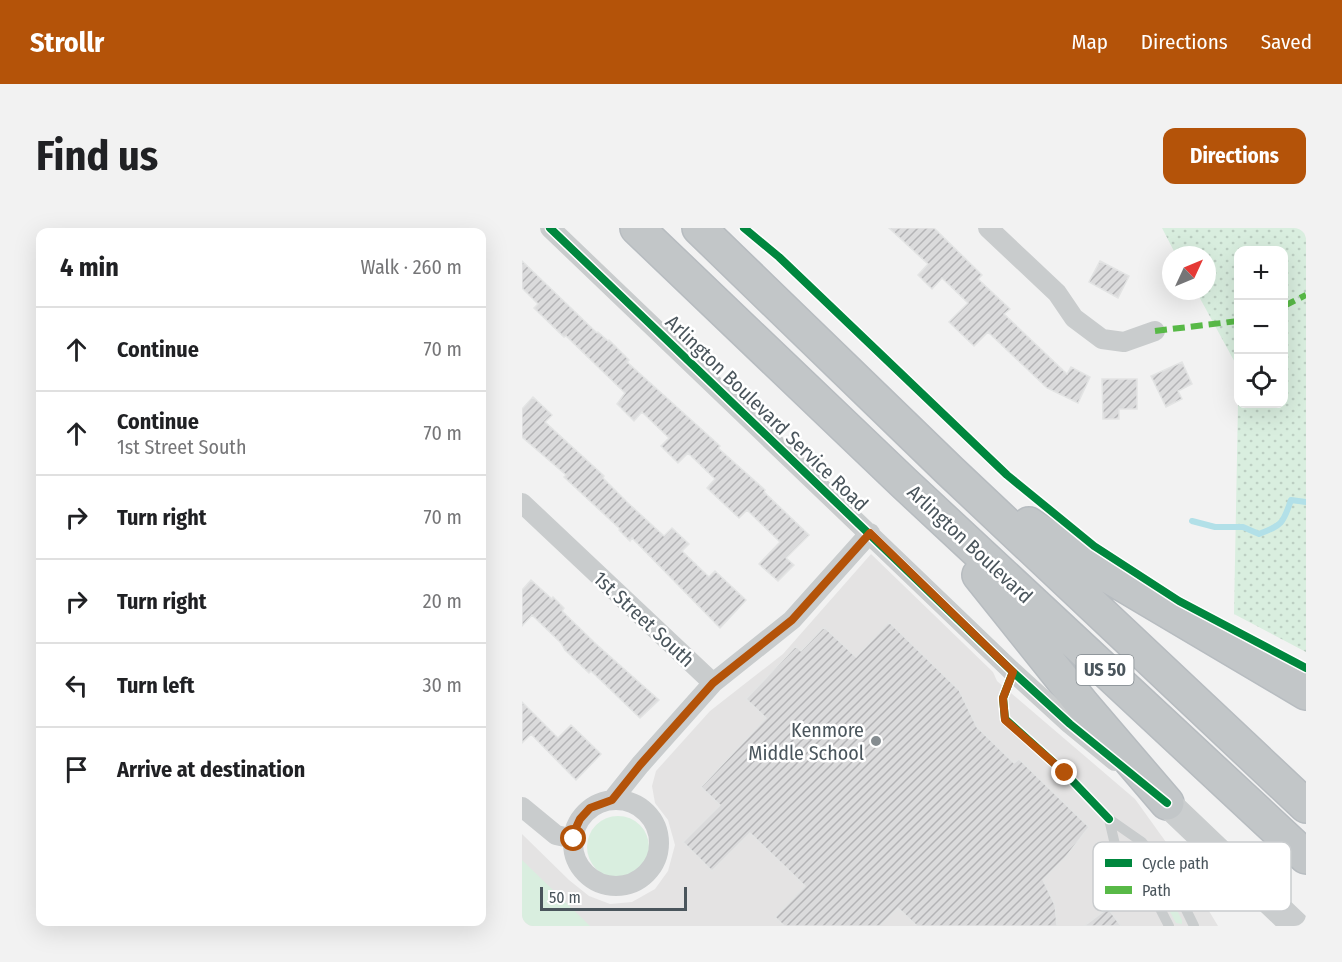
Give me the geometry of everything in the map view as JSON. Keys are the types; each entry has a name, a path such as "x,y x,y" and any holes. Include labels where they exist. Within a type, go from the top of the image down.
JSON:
{"highway":[{"name":"Arlington Boulevard","path":"638,228 904,483 1290,842"},
{"name":"Arlington Boulevard","path":"699,228 950,471 1306,806"},
{"path":"950,471 1100,571 1306,693"},
{"path":"904,483 1083,705 1167,803"},
{"name":"Arlington Boulevard","path":"1291,843 1306,857"}],"main road":[{"name":"Arlington Boulevard Service Road","path":"1167,803 1208,842"},
{"name":"Arlington Boulevard Service Road","path":"1280,911 1296,926"}],"street":[{"name":"Arlington Boulevard Service Road","path":"550,228 1013,672 1070,724 1167,803"},
{"path":"987,228 1057,293 1074,318 1102,339 1124,342 1155,331"},
{"name":"1st Street South","path":"522,503 713,683 792,620 870,533"},
{"path":"612,800 713,683"},
{"path":"612,800 628,801 643,809 653,820 659,836 659,851 654,865 644,876 635,882 612,886 597,882 583,870 573,847 574,839 574,832 580,819 590,808 612,800"},
{"path":"522,807 556,835 574,839"}],"lane":[{"path":"1013,672 1003,698 1005,720 1065,773 1109,819 1142,842"},
{"path":"1109,819 1114,842"},
{"path":"1161,911 1169,926"},
{"path":"1187,911 1194,926"}],"shaded area":[{"name":"Kenmore Middle School","path":"871,554 993,672 997,681 1135,799 1166,842 1093,842 1093,911 1209,911 1218,926 522,926 522,834 569,880 589,896 610,904 632,902 655,889 668,871 675,845 668,820 655,803 652,786 656,771 710,711 783,654"}],"green space":[{"path":"1162,228 1306,228 1306,652 1234,614 1238,408 1288,408 1288,246 1234,246 1234,361 1201,300 1216,300 1216,246 1171,246"},
{"path":"612,816 624,816 640,825 647,835 649,847 647,859 640,869 624,878 612,878 601,873 592,864 587,853 587,841 592,830 601,821"},
{"path":"522,860 590,926 522,926"},
{"path":"1170,911 1178,911 1182,924 1176,923"}],"building":[{"path":"889,228 934,228 982,275 978,279 1010,309 1004,314 1067,374 1071,367 1090,377 1078,403 1047,388 988,332 974,346 949,322 968,303 942,278 932,289 918,275 928,264"},
{"path":"522,261 597,333 609,340 629,360 627,362 720,446 718,448 765,490 764,492 809,535 786,558 794,565 778,581 759,564 780,542 747,510 739,518 707,488 715,479 688,453 678,463 661,446 669,438 642,412 634,421 617,404 625,393 534,308 538,304 522,288"},
{"path":"1100,261 1129,276 1118,298 1089,282"},
{"path":"1182,362 1192,384 1178,391 1182,399 1166,407 1151,376"},
{"path":"1102,379 1137,379 1137,409 1119,409 1119,419 1103,419"},
{"path":"533,397 552,415 545,422 604,476 603,478 628,503 664,536 672,528 689,544 682,551 709,577 715,571 746,600 720,628 632,538 630,541 564,477 566,475 522,437 522,409"},
{"path":"531,580 552,599 553,597 564,608 562,611 659,700 640,718 591,671 589,673 532,615 522,626 522,590"},
{"name":"Kenmore Middle School","path":"889,622 959,690 977,727 1014,763 1019,759 1089,827 1065,858 1043,880 1055,905 1057,926 917,926 898,908 880,926 784,926 775,917 805,886 750,833 712,871 683,842 720,805 701,787 766,718 746,699 796,646 801,651 824,627 856,657"},
{"path":"522,702 558,738 571,725 601,754 576,780 531,734 522,743"},
{"path":"1104,911 1110,911 1121,926 1084,926"}],"waterway":[{"path":"1192,521 1215,527 1243,527 1259,534 1281,523 1291,500 1306,502"}],"marked path":[{"path":"1288,304 1306,295"},
{"path":"1155,331 1234,321"}],"cycle path":[{"path":"550,228 1013,672 1070,724 1167,803"},
{"path":"744,228 779,257 1007,475 1094,546 1179,601 1306,668"},
{"path":"1013,672 1003,698 1005,719 1065,773 1109,819"}],"place":[{"name":"Kenmore Middle School","path":"876,741"}],"route":[{"path":"574,839 574,832 580,819 590,808 612,800 713,683 792,620 870,533 1013,672 1003,698 1005,720 1065,773"}]}
